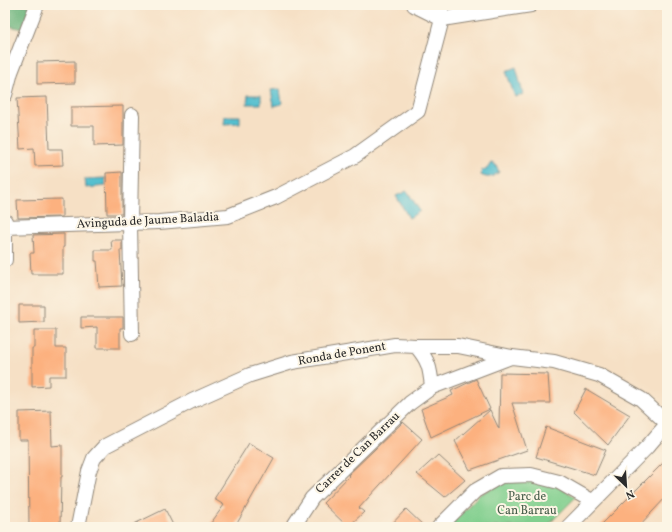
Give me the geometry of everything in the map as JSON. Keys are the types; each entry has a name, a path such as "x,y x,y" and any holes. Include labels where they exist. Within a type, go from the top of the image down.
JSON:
{"street":[{"path":"5,95 11,72 36,5"},
{"path":"414,5 442,19 531,5"},
{"name":"Avinguda de Jaume Baladia","path":"5,227 159,222 228,216 276,197 355,156 418,111 442,19 441,5"},
{"path":"132,115 130,223 132,334"},
{"path":"5,221 5,260"},
{"name":"Ronda de Ponent","path":"78,527 88,471 94,458 105,446 121,436 192,401 250,375 292,362 395,345 458,346 512,357 554,362 599,375 641,399 667,423"},
{"path":"416,346 426,358 430,368 432,387"},
{"name":"Carrer de Can Barrau","path":"293,527 312,498 410,403 432,387 512,357"},
{"path":"568,527 647,447 667,423"},
{"path":"439,527 475,491 502,476 531,475 559,482 592,501"}],"green space":[{"path":"5,5 31,5 22,29 5,25"},
{"name":"Parc de Can Barrau","path":"533,480 557,486 576,497 546,527 448,527 480,494 504,482"}],"water":[{"path":"516,67 523,94 515,97 506,71"},
{"path":"280,89 282,104 274,106 271,90"},
{"path":"248,95 261,95 261,104 247,104"},
{"path":"225,116 240,116 240,123 224,124"},
{"path":"491,163 496,165 499,172 490,177 481,175 482,170 487,169"},
{"path":"106,178 106,186 86,188 85,179"},
{"path":"407,191 420,211 409,218 396,196"}],"building":[{"path":"75,61 75,83 37,84 37,62"},
{"path":"47,97 49,149 62,149 63,165 35,166 34,148 20,149 17,98"},
{"path":"123,106 123,145 94,146 94,126 71,126 71,107"},
{"path":"122,172 122,214 107,214 106,173"},
{"path":"62,199 62,217 18,218 17,200"},
{"path":"64,234 63,274 31,274 30,253 34,253 33,235"},
{"path":"111,240 122,240 122,250 120,250 122,286 99,287 95,250 112,250"},
{"path":"19,305 44,305 44,322 19,323"},
{"path":"81,317 123,317 123,328 120,328 120,348 97,348 97,327 81,328"},
{"path":"34,330 56,330 56,348 66,348 66,376 49,376 49,386 32,387 32,348 34,348"},
{"path":"500,373 548,374 550,403 512,403 527,450 470,470 455,441 490,410 499,429"},
{"path":"476,379 490,409 431,437 421,409 453,395 451,391"},
{"path":"586,389 630,415 608,445 574,412"},
{"path":"51,411 52,446 62,445 60,527 29,527 28,440 19,440 19,412"},
{"path":"403,422 422,439 359,508 364,512 348,527 323,503 349,476 348,475"},
{"path":"546,427 606,450 595,475 536,457"},
{"path":"249,443 274,458 235,527 217,527 211,523 224,505 214,499"},
{"path":"438,455 465,480 445,497 417,474"},
{"path":"667,459 667,496 638,527 599,527"},
{"path":"165,509 174,527 128,527"},
{"path":"406,509 425,527 389,527"}]}
